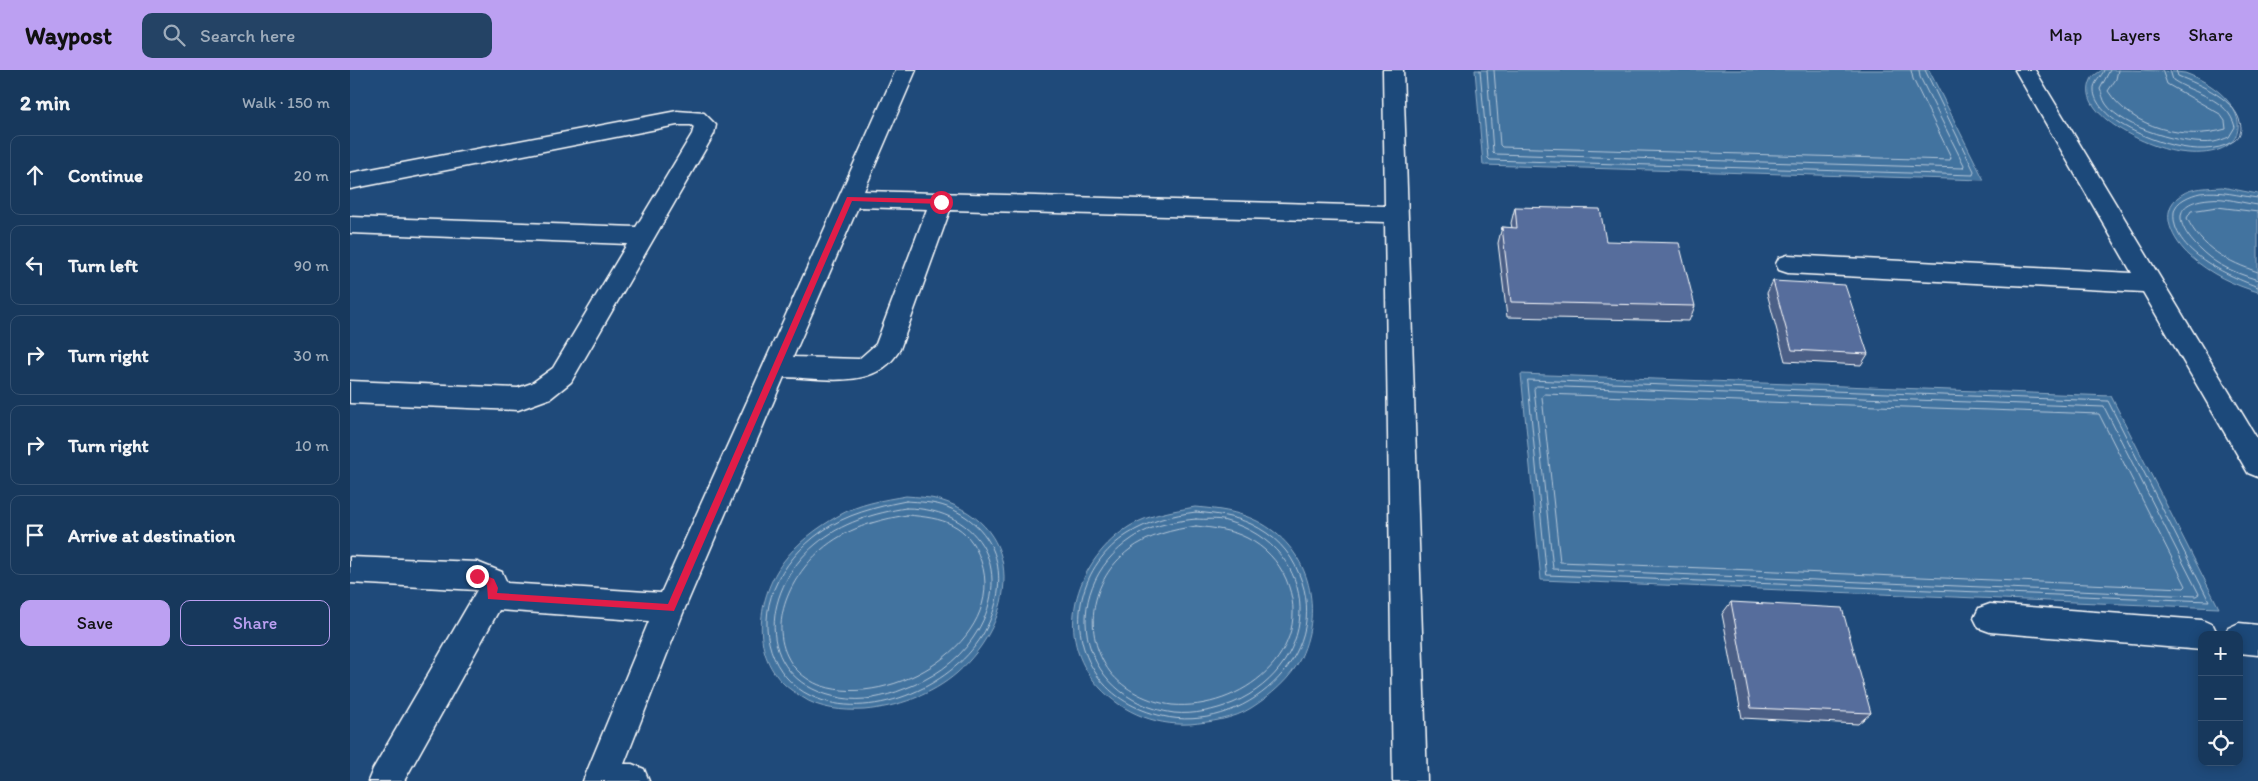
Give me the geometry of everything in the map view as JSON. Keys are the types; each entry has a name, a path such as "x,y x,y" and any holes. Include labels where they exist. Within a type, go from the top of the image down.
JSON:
{"lane":[{"path":"611,781 670,608 906,70"},
{"path":"1393,70 1410,781"},
{"path":"2025,70 2258,466"},
{"path":"350,181 678,118 696,118 706,125 703,134 562,375 549,388 534,396 518,399 350,392"},
{"path":"849,199 1397,214"},
{"path":"776,367 859,369 871,366 878,360 887,349 941,202"},
{"path":"350,225 643,236"},
{"path":"1788,264 2150,283"},
{"path":"350,570 485,578 491,582 493,588 491,596 385,781"},
{"path":"491,596 670,608"},
{"path":"1990,618 2198,635"},
{"path":"2243,638 2258,640"}],"water":[{"path":"1475,70 1929,70 1984,180 1483,165"},
{"path":"2102,70 2185,73 2208,84 2225,98 2235,112 2238,126 2234,139 2223,148 2205,153 2167,150 2135,137 2105,118 2094,106 2089,93 2091,80"},
{"path":"2222,187 2258,194 2258,292 2222,278 2190,256 2178,243 2170,226 2170,209 2174,202 2185,192 2195,189"},
{"path":"1521,374 2111,396 2219,608 1541,580"},
{"path":"906,496 940,500 969,513 988,531 1000,553 1004,577 1001,603 992,628 977,652 957,673 937,688 914,699 864,710 832,708 809,701 784,684 773,671 766,656 761,624 763,607 774,576 795,548 808,536 830,521 862,505"},
{"path":"1195,507 1242,515 1257,521 1275,532 1289,546 1300,562 1307,580 1311,599 1311,618 1308,638 1297,665 1280,686 1266,698 1244,712 1230,717 1214,721 1176,724 1149,719 1137,714 1125,708 1103,691 1094,681 1082,661 1075,640 1074,618 1077,597 1085,576 1097,557 1112,540 1138,522 1162,514"}],"building":[{"path":"1515,207 1600,209 1606,241 1679,243 1695,306 1511,302 1502,227 1517,228"},
{"path":"1773,281 1845,285 1868,354 1792,350"},
{"path":"1731,602 1842,608 1871,713 1751,708"}],"route":[{"path":"477,576 491,582 493,588 491,596 670,608 849,199 941,202"}]}
